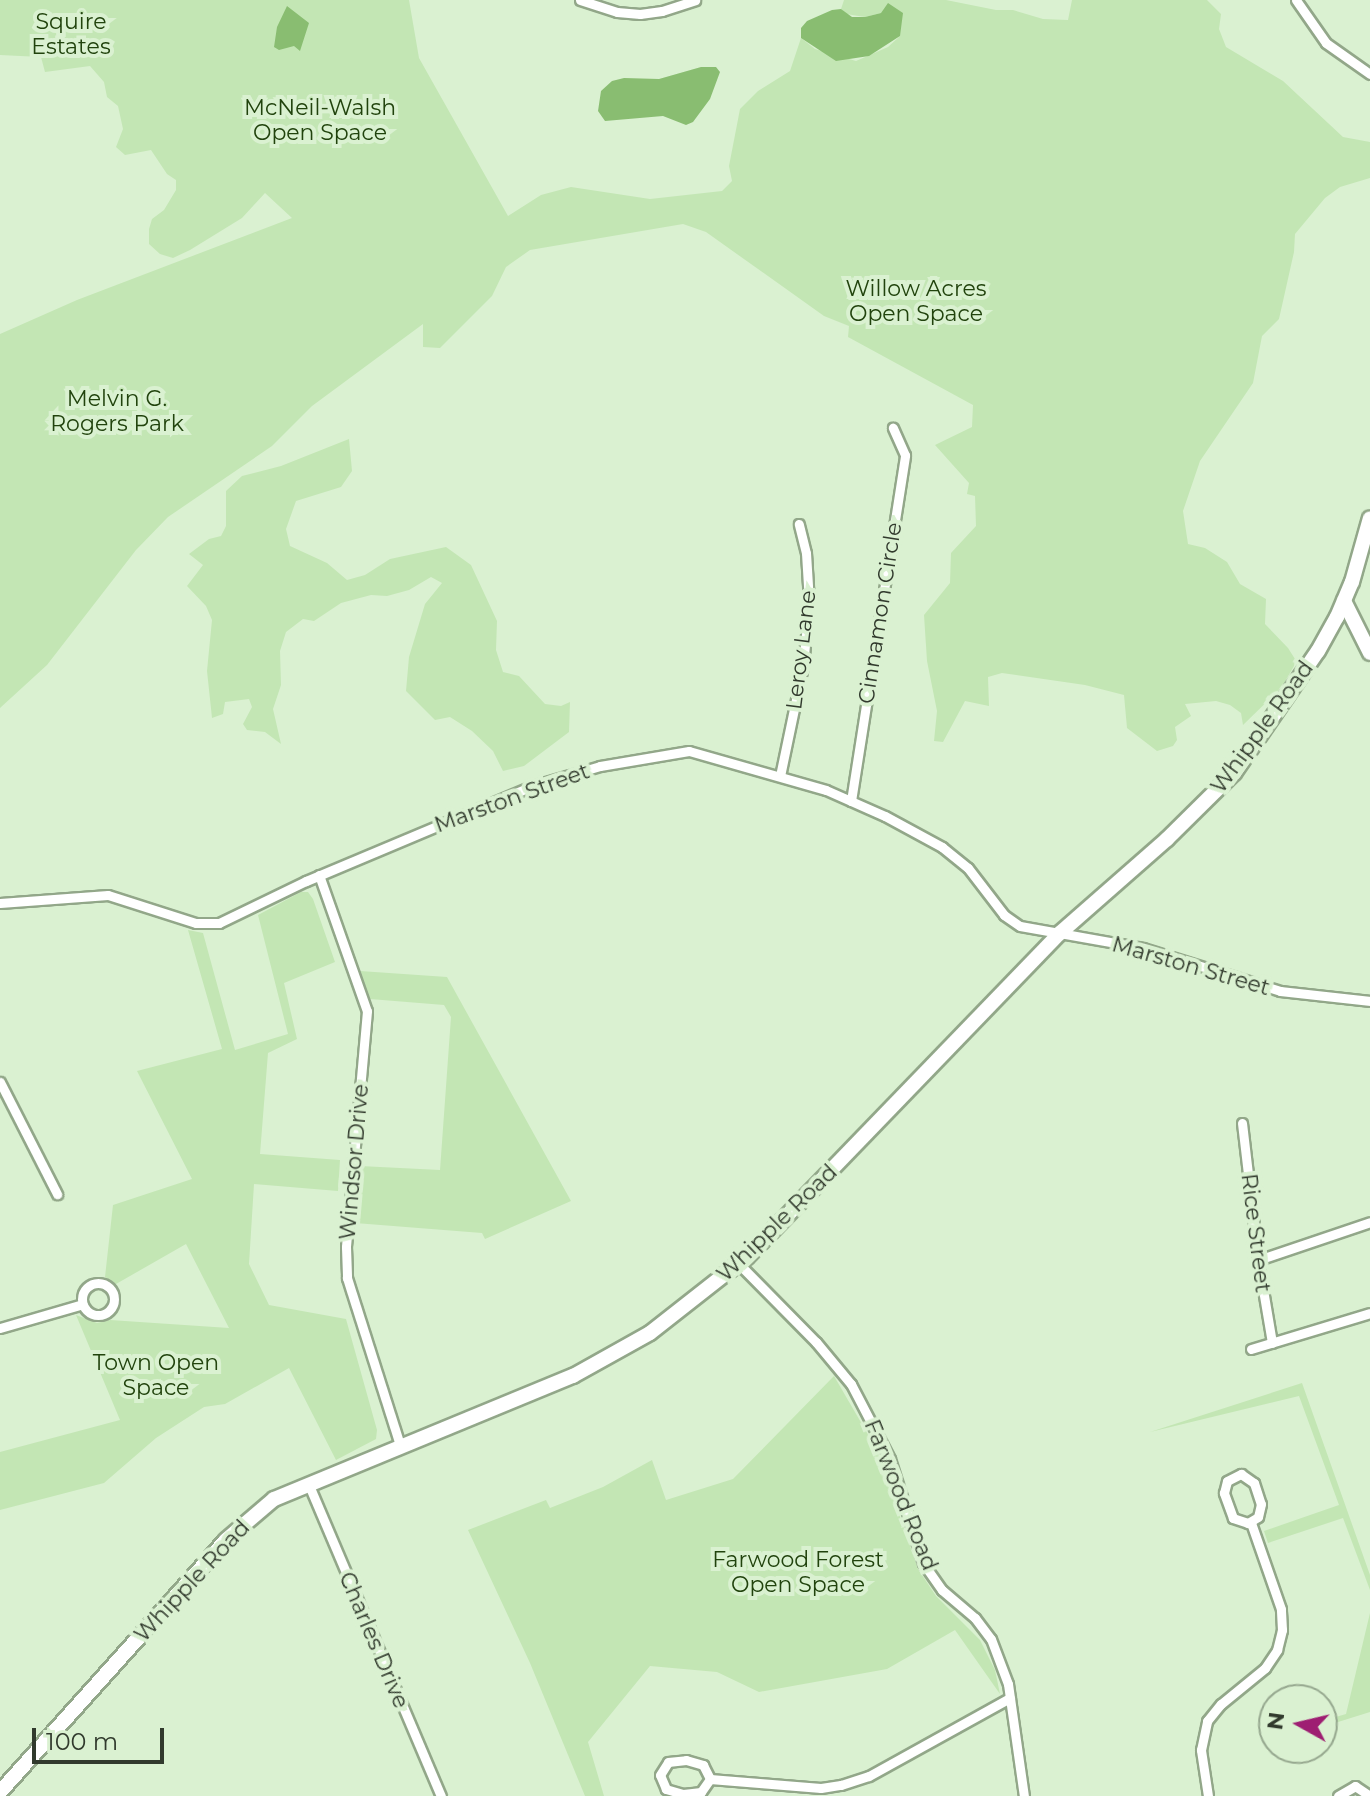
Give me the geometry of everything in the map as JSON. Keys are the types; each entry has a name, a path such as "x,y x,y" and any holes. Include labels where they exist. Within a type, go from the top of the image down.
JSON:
{"main road":[{"name":"Whipple Road","path":"0,1792 226,1540 274,1499 573,1376 650,1333 739,1264 1060,933 1167,839 1234,773 1318,651 1344,601 1370,518"},
{"path":"1344,601 1370,653"}],"street":[{"path":"580,0 617,12 640,14 662,11 695,0"},
{"path":"1296,0 1326,43 1370,74"},
{"name":"Cinnamon Circle","path":"851,801 905,455 893,428"},
{"name":"Leroy Lane","path":"780,776 803,666 809,602 806,553 799,524"},
{"name":"Marston Street","path":"0,903 108,895 196,923 219,923 319,875 532,786 600,766 689,751 780,776 851,801 942,847 976,876 1004,915 1020,926 1143,948 1280,991 1370,1001"},
{"name":"Windsor Drive","path":"319,875 367,1011 346,1247 347,1278 401,1448"},
{"path":"0,1082 57,1194"},
{"name":"Rice Street","path":"1242,1123 1258,1260 1272,1343"},
{"path":"1258,1260 1370,1222"},
{"name":"Farwood Road","path":"739,1264 816,1342 866,1408 895,1472 923,1563 942,1590 975,1618 991,1639 1010,1698 1024,1796"},
{"path":"0,1328 83,1304"},
{"path":"1251,1349 1370,1313"},
{"path":"1237,1474 1249,1478 1258,1493 1261,1511 1251,1523 1236,1520 1225,1499 1225,1483 1237,1474"},
{"name":"Charles Drive","path":"308,1483 441,1796"},
{"path":"1208,1796 1201,1750 1207,1721 1221,1704 1265,1668 1277,1650 1282,1630 1281,1609 1251,1523"},
{"path":"710,1779 821,1788 855,1782 1010,1698"},
{"path":"686,1760 703,1765 710,1779 701,1792 683,1794 666,1789 660,1775 668,1762 686,1760"},
{"path":"1338,1796 1355,1786 1370,1796"}],"green space":[{"path":"0,0 409,0 419,58 508,216 541,195 571,187 650,199 722,191 732,181 729,166 740,109 758,91 790,71 801,38 815,49 856,61 888,47 900,36 881,13 865,17 846,14 841,9 844,0 946,0 996,10 1013,10 1043,19 1068,20 1072,0 1207,0 1221,14 1219,29 1226,47 1283,81 1343,137 1370,142 1370,178 1340,187 1325,198 1295,234 1279,319 1262,336 1253,383 1200,461 1183,511 1188,544 1205,548 1227,562 1240,584 1266,599 1265,624 1288,648 1295,659 1294,666 1282,687 1243,725 1241,713 1230,705 1216,701 1185,704 1191,716 1175,727 1177,740 1173,746 1157,751 1127,728 1124,695 1085,685 1002,673 988,677 989,706 965,701 943,742 934,741 937,711 927,661 924,615 950,583 951,553 976,526 975,496 967,494 969,483 935,445 972,427 973,405 848,337 849,326 824,316 706,232 683,224 530,250 506,267 492,296 440,348 423,347 423,324 312,406 272,446 168,517 136,550 47,665 0,708 0,334 77,300 292,218 265,193 242,218 190,250 173,258 160,254 149,244 149,229 152,219 164,210 176,190 176,180 167,174 151,150 125,155 116,147 123,129 118,106 107,97 104,82 90,66 45,72 41,57 0,55"},
{"path":"349,439 352,471 341,487 296,501 286,529 290,546 327,563 347,580 365,575 390,559 446,547 471,565 497,621 496,650 503,672 519,676 545,704 561,706 570,702 569,732 524,766 503,771 493,751 472,731 450,717 435,720 406,691 409,657 425,604 442,583 431,577 409,590 341,603 314,621 303,619 286,632 280,651 281,685 273,709 281,744 265,732 247,730 243,724 252,707 249,699 225,702 223,714 212,718 207,671 212,620 206,606 187,586 203,565 189,554 209,539 221,536 226,526 226,491 242,476 281,466"},
{"name":"Town Open Space","path":"301,892 308,892 313,899 335,962 284,983 297,1039 268,1053 260,1154 340,1160 338,1191 254,1184 249,1264 269,1305 346,1319 377,1430 376,1439 336,1460 289,1368 225,1404 204,1407 156,1438 104,1483 0,1510 0,1452 120,1420 76,1315 97,1323 110,1320 229,1328 186,1244 116,1284 105,1277 113,1205 192,1179 137,1071 222,1049 188,930 203,933 235,1050 288,1034 258,915"},
{"path":"360,971 447,977 571,1201 485,1239 482,1233 355,1223 360,1166 440,1170 451,1017 444,1005 370,999"},
{"name":"Farwood Forest Open Space","path":"834,1376 877,1450 918,1569 936,1596 980,1640 995,1670 1000,1694 955,1630 887,1669 759,1692 717,1672 650,1666 588,1742 604,1796 585,1796 530,1663 468,1530 546,1500 550,1508 603,1487 652,1460 666,1500 733,1479"},
{"path":"1302,1383 1370,1575 1370,1590 1343,1518 1268,1543 1264,1531 1339,1505 1299,1396 1150,1432"},
{"path":"1370,1613 1370,1712 1338,1722 1338,1716 1346,1714"}],"shaded area":[{"path":"888,3 903,13 900,36 869,56 836,61 801,38 801,28 807,21 832,10 841,9 852,17 865,17 881,13"},
{"path":"287,6 309,23 300,51 294,46 279,50 274,47 277,27"},
{"path":"701,67 716,67 720,72 710,99 693,122 686,125 663,116 605,121 598,111 601,91 612,81 624,78 659,79"}],"park label":[{"name":"Squire Estates","path":"71,34"},
{"name":"McNeil-Walsh Open Space","path":"320,120"},
{"name":"Willow Acres Open Space","path":"916,300"},
{"name":"Melvin G. Rogers Park","path":"117,410"}]}
